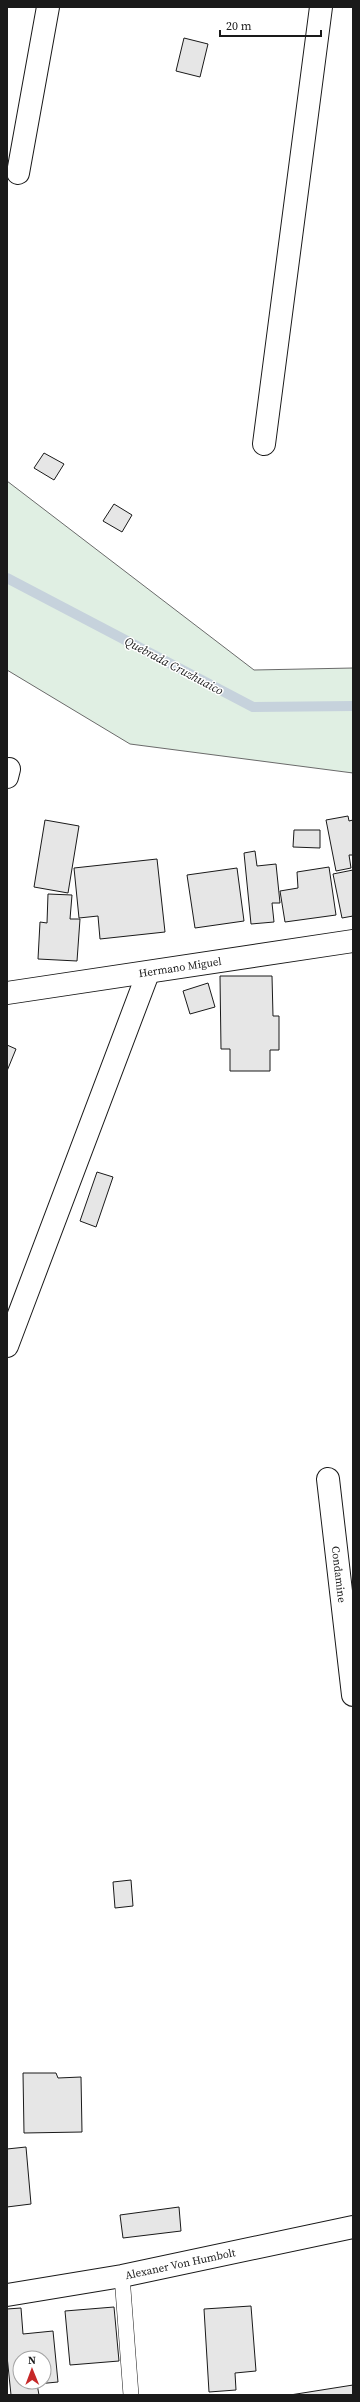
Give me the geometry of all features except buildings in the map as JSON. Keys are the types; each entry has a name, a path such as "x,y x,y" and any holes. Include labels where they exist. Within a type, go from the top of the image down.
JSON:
{"street":[{"path":"18,173 48,7"},
{"path":"264,444 321,7"},
{"name":"Hermano Miguel","path":"7,993 353,941"},
{"path":"7,1346 148,973"},
{"name":"Condamine","path":"328,1479 353,1695"},
{"name":"Alexaner Von Humbolt","path":"7,2295 122,2276 353,2227"}],"lane":[{"path":"122,2276 131,2395"}],"green space":[{"path":"7,481 254,670 353,668 353,773 130,744 7,670"}],"waterway":[{"name":"Quebrada Cruzhuaico","path":"7,578 253,707 353,706"}]}
